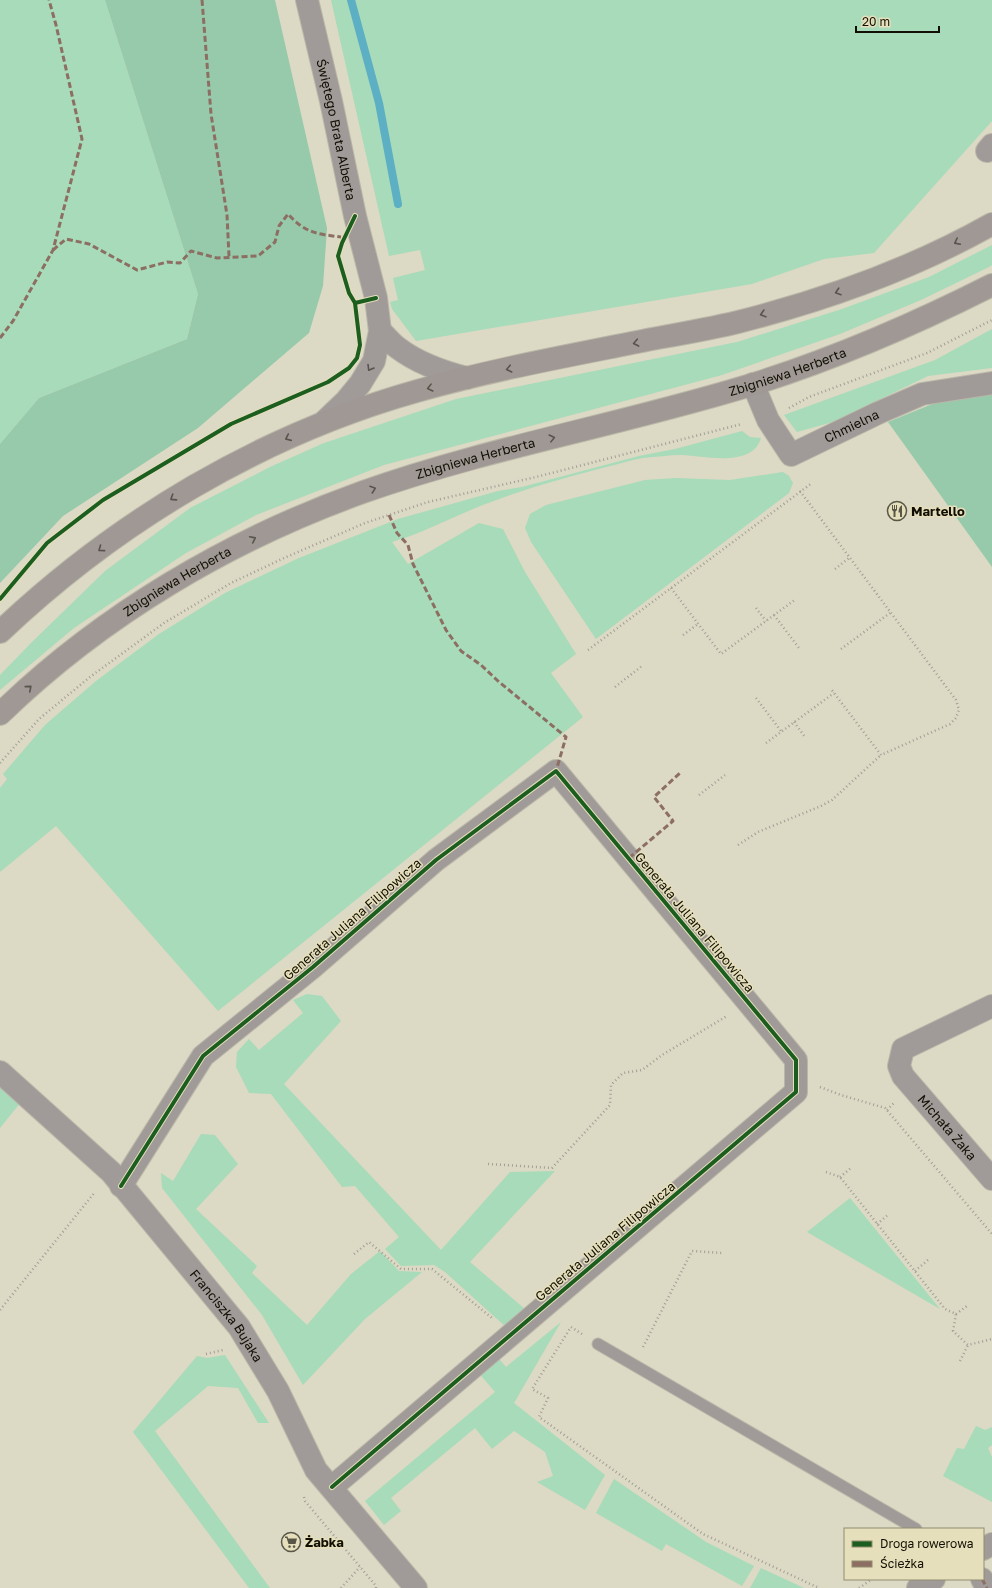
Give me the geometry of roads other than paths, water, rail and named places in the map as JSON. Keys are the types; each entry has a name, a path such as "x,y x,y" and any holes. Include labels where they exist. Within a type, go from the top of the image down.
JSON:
{"main road":[{"path":"0,632 51,586 126,530 176,497 265,449 324,422 397,397 467,378 737,322 800,304 847,289 882,275 950,245 992,224"},
{"name":"Zbigniewa Herberta","path":"0,714 63,659 125,614 220,555 286,523 362,493 436,469 691,402 753,384 828,358 890,334 992,285"}],"street":[{"name":"Świętego Brata Alberta","path":"307,0 331,101 355,216 376,298 380,331 374,361 360,384 346,401 324,422"},
{"path":"380,331 398,348 418,360 441,371 467,378"},
{"name":"Chmielna","path":"753,384 768,420 791,455 878,413 922,394 992,383"},
{"name":"Generała Juliana Filipowicza","path":"116,1179 203,1056 313,967 436,860 556,771 796,1060 796,1092 332,1487"},
{"name":"Michała Żaka","path":"992,1006 904,1049 899,1066 902,1076 992,1179"},
{"name":"Franciszka Bujaka","path":"0,1072 116,1179 185,1260 239,1327 278,1390 316,1470 332,1487 416,1588"},
{"path":"918,1588 932,1580"}],"lane":[{"path":"598,1344 914,1528"}],"waterway":[{"path":"351,0 379,103 398,204"}],"place":[{"name":"Martello","path":"897,511"},
{"name":"Żabka","path":"291,1542"}]}
